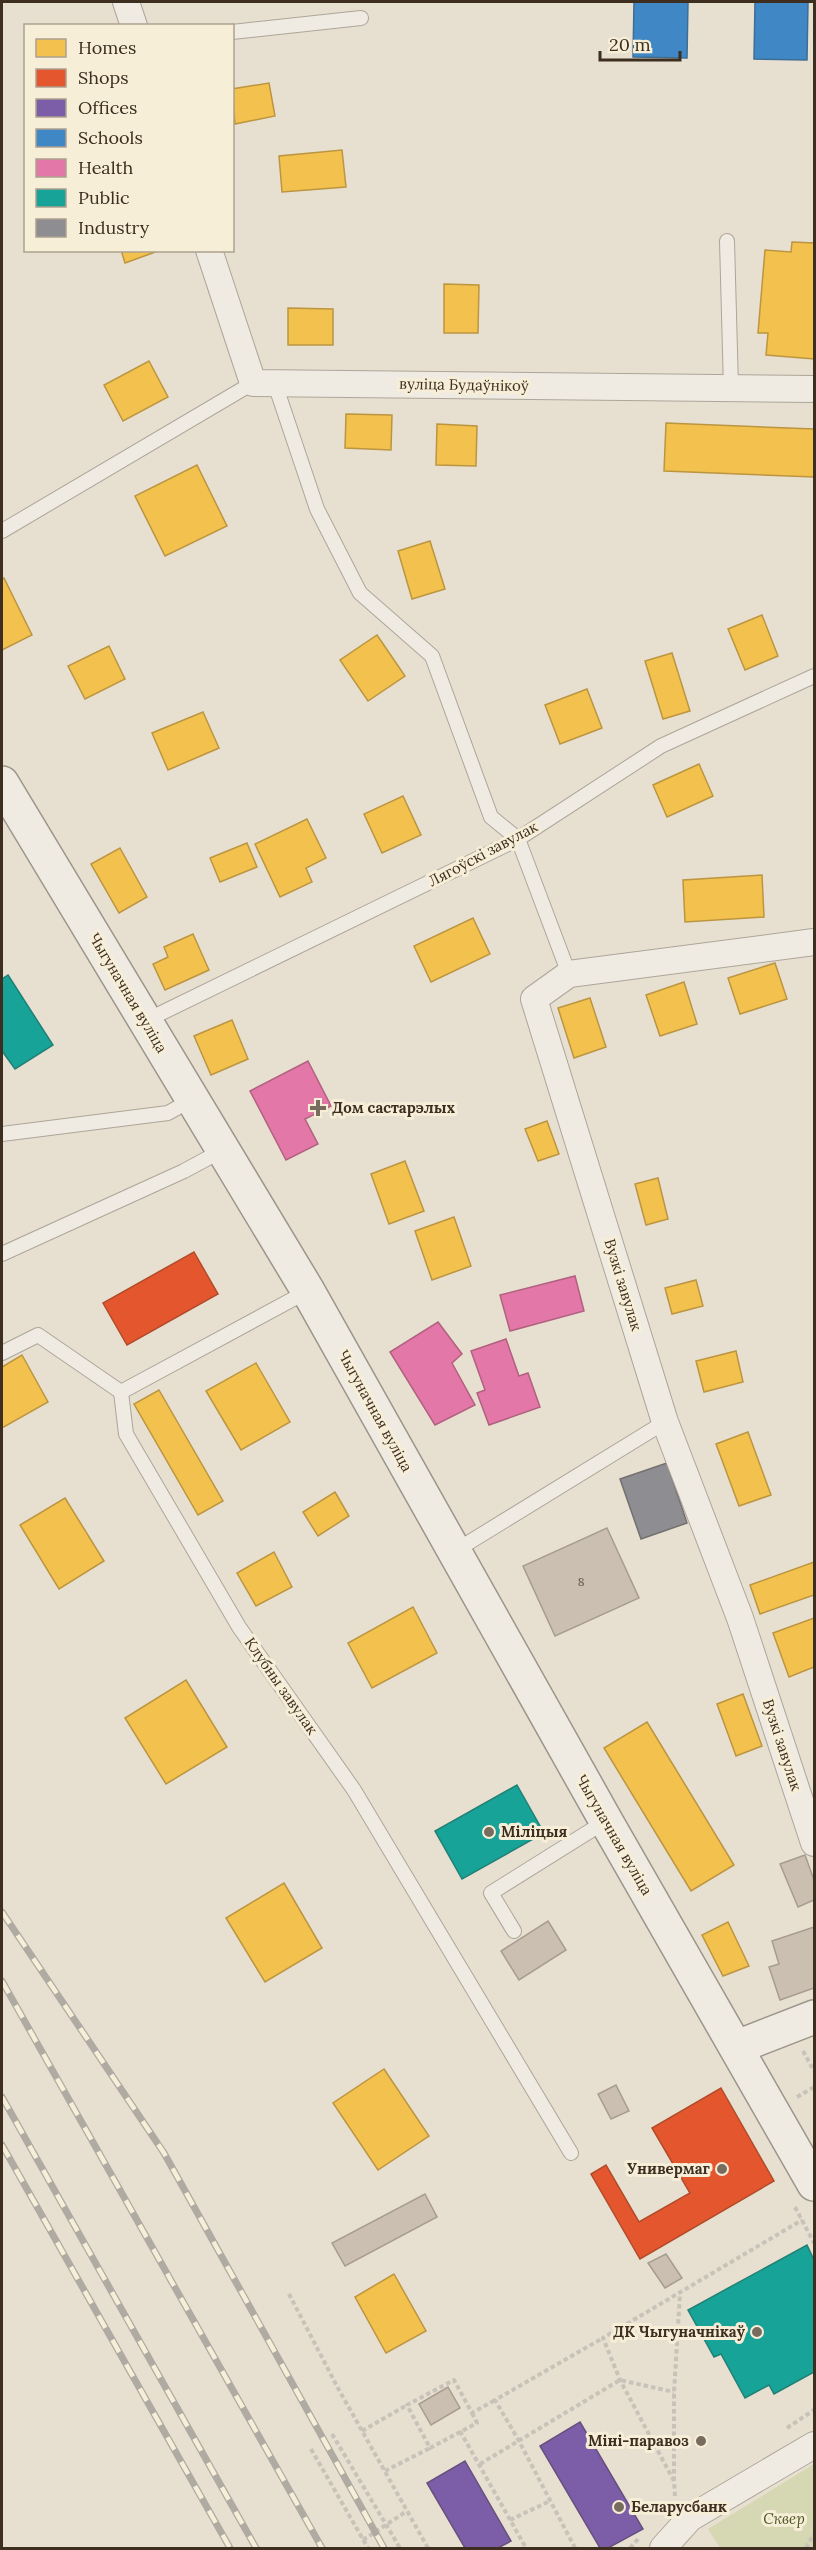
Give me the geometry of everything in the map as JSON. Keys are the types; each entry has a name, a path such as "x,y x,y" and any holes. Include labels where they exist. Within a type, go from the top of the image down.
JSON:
{"street":[{"path":"126,2 133,24"},
{"path":"210,252 264,383"},
{"name":"вуліца Будаўнікоў","path":"264,383 814,389"},
{"name":"Чыгуначная вуліца","path":"6,801 145,1021 308,1291 606,1821 814,2184"},
{"name":"Вузкі завулак","path":"814,942 569,974 534,999 665,1422 740,1618 814,1843"},
{"path":"737,2047 814,2017"},
{"path":"663,2548 690,2518 814,2445"}],"lane":[{"path":"234,32 361,18"},
{"path":"727,241 731,388"},
{"path":"2,531 264,383 316,509 360,594 432,656 491,817 518,839 569,974"},
{"name":"Лягоўскі завулак","path":"145,1021 518,839 661,746 814,676"},
{"path":"2,1134 168,1113 193,1099"},
{"path":"2,1254 184,1171 223,1150"},
{"path":"2,1353 38,1335 122,1392 308,1291"},
{"name":"Клубны завулак","path":"122,1392 126,1434 239,1627 354,1790 571,2153"},
{"path":"454,1551 665,1422"},
{"path":"514,1930 491,1893 606,1821"}],"path":[{"path":"472,2413 680,2294 802,2220"},
{"path":"289,2294 428,2548"},
{"path":"675,2497 674,2392 680,2294"},
{"path":"603,2338 620,2380 674,2481"},
{"path":"362,2431 454,2380 477,2423 385,2471"},
{"path":"480,2464 620,2380 674,2392"},
{"path":"495,2400 575,2548"},
{"path":"407,2404 429,2448"},
{"path":"460,2431 526,2548"},
{"path":"332,2434 400,2548"},
{"path":"311,2449 368,2548"},
{"path":"510,2520 550,2501"},
{"path":"363,2540 407,2511"},
{"path":"806,2548 814,2534"}],"green space":[{"name":"Сквер","path":"814,2464 814,2548 720,2548 708,2529"}],"building: Homes":[{"path":"269,83 275,116 235,124 234,89"},
{"path":"342,150 346,187 282,192 279,156"},
{"path":"792,242 814,243 814,359 766,355 768,333 758,333 765,250 791,252"},
{"path":"122,252 155,252 125,263"},
{"path":"444,284 479,285 478,333 444,333"},
{"path":"288,308 333,309 333,345 288,345"},
{"path":"149,361 168,397 123,421 104,385"},
{"path":"346,414 392,415 391,450 345,448"},
{"path":"666,423 814,429 814,477 664,471"},
{"path":"437,424 477,426 476,466 436,465"},
{"path":"197,465 227,526 165,556 135,496"},
{"path":"430,541 445,589 412,599 398,551"},
{"path":"4,578 32,635 2,650 2,579"},
{"path":"762,615 778,656 745,670 728,629"},
{"path":"377,635 405,676 368,701 340,660"},
{"path":"109,646 125,679 85,699 68,666"},
{"path":"672,653 690,711 663,719 645,661"},
{"path":"587,689 602,728 560,744 545,705"},
{"path":"203,712 219,748 168,770 152,733"},
{"path":"699,764 713,796 667,817 653,785"},
{"path":"403,796 421,835 382,853 364,814"},
{"path":"307,819 326,858 306,868 312,882 280,897 255,844"},
{"path":"247,843 257,867 220,882 210,858"},
{"path":"120,848 147,897 119,913 91,864"},
{"path":"762,875 764,917 685,922 683,880"},
{"path":"473,918 490,954 431,982 414,946"},
{"path":"193,934 209,970 165,990 153,964 168,957 164,947"},
{"path":"775,963 787,999 740,1014 728,978"},
{"path":"684,982 697,1024 660,1036 646,995"},
{"path":"590,998 606,1047 574,1058 558,1008"},
{"path":"232,1020 248,1059 211,1075 194,1036"},
{"path":"547,1121 559,1154 538,1161 525,1129"},
{"path":"405,1161 424,1211 389,1224 371,1174"},
{"path":"658,1178 668,1219 646,1225 635,1184"},
{"path":"454,1217 471,1266 432,1280 415,1231"},
{"path":"696,1280 703,1306 672,1314 665,1288"},
{"path":"736,1351 743,1382 704,1392 696,1361"},
{"path":"22,1355 48,1402 2,1428 2,1367"},
{"path":"256,1363 290,1422 241,1450 206,1391"},
{"path":"159,1390 223,1501 198,1515 134,1404"},
{"path":"748,1432 771,1495 739,1506 716,1444"},
{"path":"335,1492 349,1516 318,1536 303,1512"},
{"path":"65,1498 104,1561 59,1589 20,1525"},
{"path":"274,1552 292,1587 256,1606 237,1573"},
{"path":"814,1562 814,1595 760,1614 750,1585"},
{"path":"413,1607 437,1653 372,1688 348,1643"},
{"path":"814,1618 814,1667 789,1677 773,1633"},
{"path":"186,1680 227,1747 166,1784 125,1718"},
{"path":"743,1694 762,1746 736,1756 717,1704"},
{"path":"647,1722 734,1865 691,1891 604,1748"},
{"path":"284,1883 322,1948 265,1982 226,1918"},
{"path":"728,1922 749,1966 723,1976 702,1935"},
{"path":"384,2069 429,2136 378,2170 333,2103"},
{"path":"394,2274 426,2331 386,2353 355,2297"}],"building: Shops":[{"path":"194,1252 218,1294 127,1345 103,1303"},
{"name":"Универмаг","path":"721,2088 774,2181 640,2259 591,2174 606,2165 639,2222 690,2193 652,2128"}],"building: Offices":[{"path":"580,2422 643,2529 608,2548 600,2548 540,2446"},
{"path":"465,2461 511,2541 498,2548 465,2548 427,2483"}],"building: Schools":[{"path":"634,2 688,2 687,58 633,57"},
{"path":"755,2 808,2 807,60 754,59"}],"building: Health":[{"path":"308,1061 331,1106 305,1119 318,1144 286,1160 250,1091"},
{"path":"575,1276 584,1311 510,1331 500,1295"},
{"path":"438,1322 462,1354 452,1363 475,1405 435,1425 390,1352"},
{"path":"506,1339 519,1376 528,1373 540,1407 489,1425 477,1393 485,1390 471,1351"}],"building: Public":[{"path":"8,975 53,1045 15,1069 2,1051 2,979"},
{"name":"Міліцыя","path":"517,1785 544,1833 462,1879 435,1831"},
{"name":"ДК Чыгуначнікаў","path":"807,2245 814,2260 814,2372 774,2394 769,2385 745,2398 721,2354 714,2357 688,2310"}],"building: Industry":[{"path":"667,1463 687,1523 641,1539 620,1479"}],"building: Other":[{"path":"607,1528 639,1598 555,1636 523,1566"},
{"path":"805,1855 814,1880 814,1900 798,1907 780,1864"},
{"path":"548,1921 566,1950 519,1980 501,1951"},
{"path":"814,1927 814,1988 780,2000 769,1967 779,1964 772,1941"},
{"path":"616,2085 629,2111 611,2119 598,2094"},
{"path":"425,2194 437,2217 345,2266 332,2243"},
{"path":"666,2254 682,2278 665,2288 648,2263"},
{"path":"448,2387 460,2408 431,2425 419,2404"}],"railway":[{"path":"2,1912 164,2153 384,2548"},
{"path":"2,1981 322,2548"},
{"path":"2,2097 256,2548"},
{"path":"2,2145 230,2548"}],"place":[{"name":"Дом састарэлых","path":"318,1108"},
{"name":"Міліцыя","path":"489,1832"},
{"name":"Универмаг","path":"722,2169"},
{"name":"ДК Чыгуначнікаў","path":"757,2332"},
{"name":"Міні-паравоз","path":"701,2441"},
{"name":"Беларусбанк","path":"619,2507"}]}
